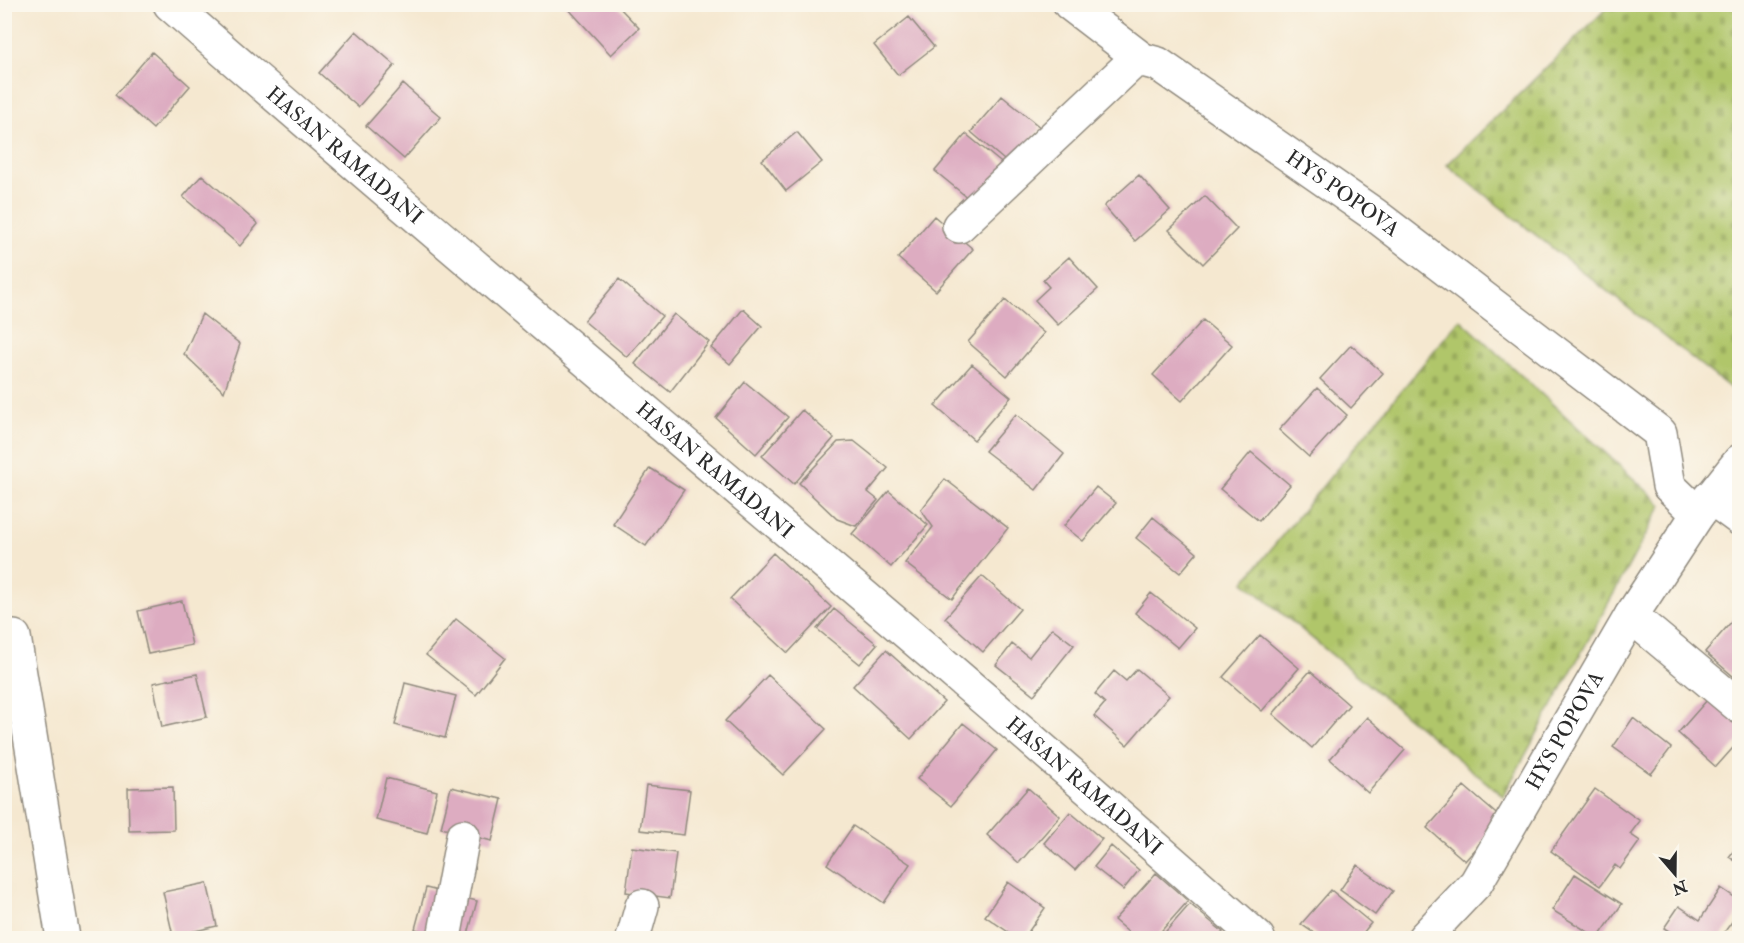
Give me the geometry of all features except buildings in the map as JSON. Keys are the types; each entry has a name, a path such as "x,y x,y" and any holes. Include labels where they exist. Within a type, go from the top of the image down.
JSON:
{"street":[{"name":"HASAN RAMADANI","path":"170,4 339,152 869,600 1258,939"},
{"name":"HYS POPOVA","path":"1070,4 1143,60 1158,64 1376,215 1660,433 1670,486 1704,506"},
{"path":"959,226 1132,63 1143,60"},
{"name":"HYS POPOVA","path":"1424,939 1476,883 1631,616 1704,506 1740,461"},
{"path":"1704,506 1740,519"},
{"path":"1631,616 1740,707"},
{"path":"14,637 63,939"},
{"path":"444,939 463,836"},
{"path":"633,939 642,906"}],"green space":[{"path":"1611,4 1739,5 1739,395 1447,165"},
{"path":"1460,319 1662,505 1503,796 1244,582"}]}
